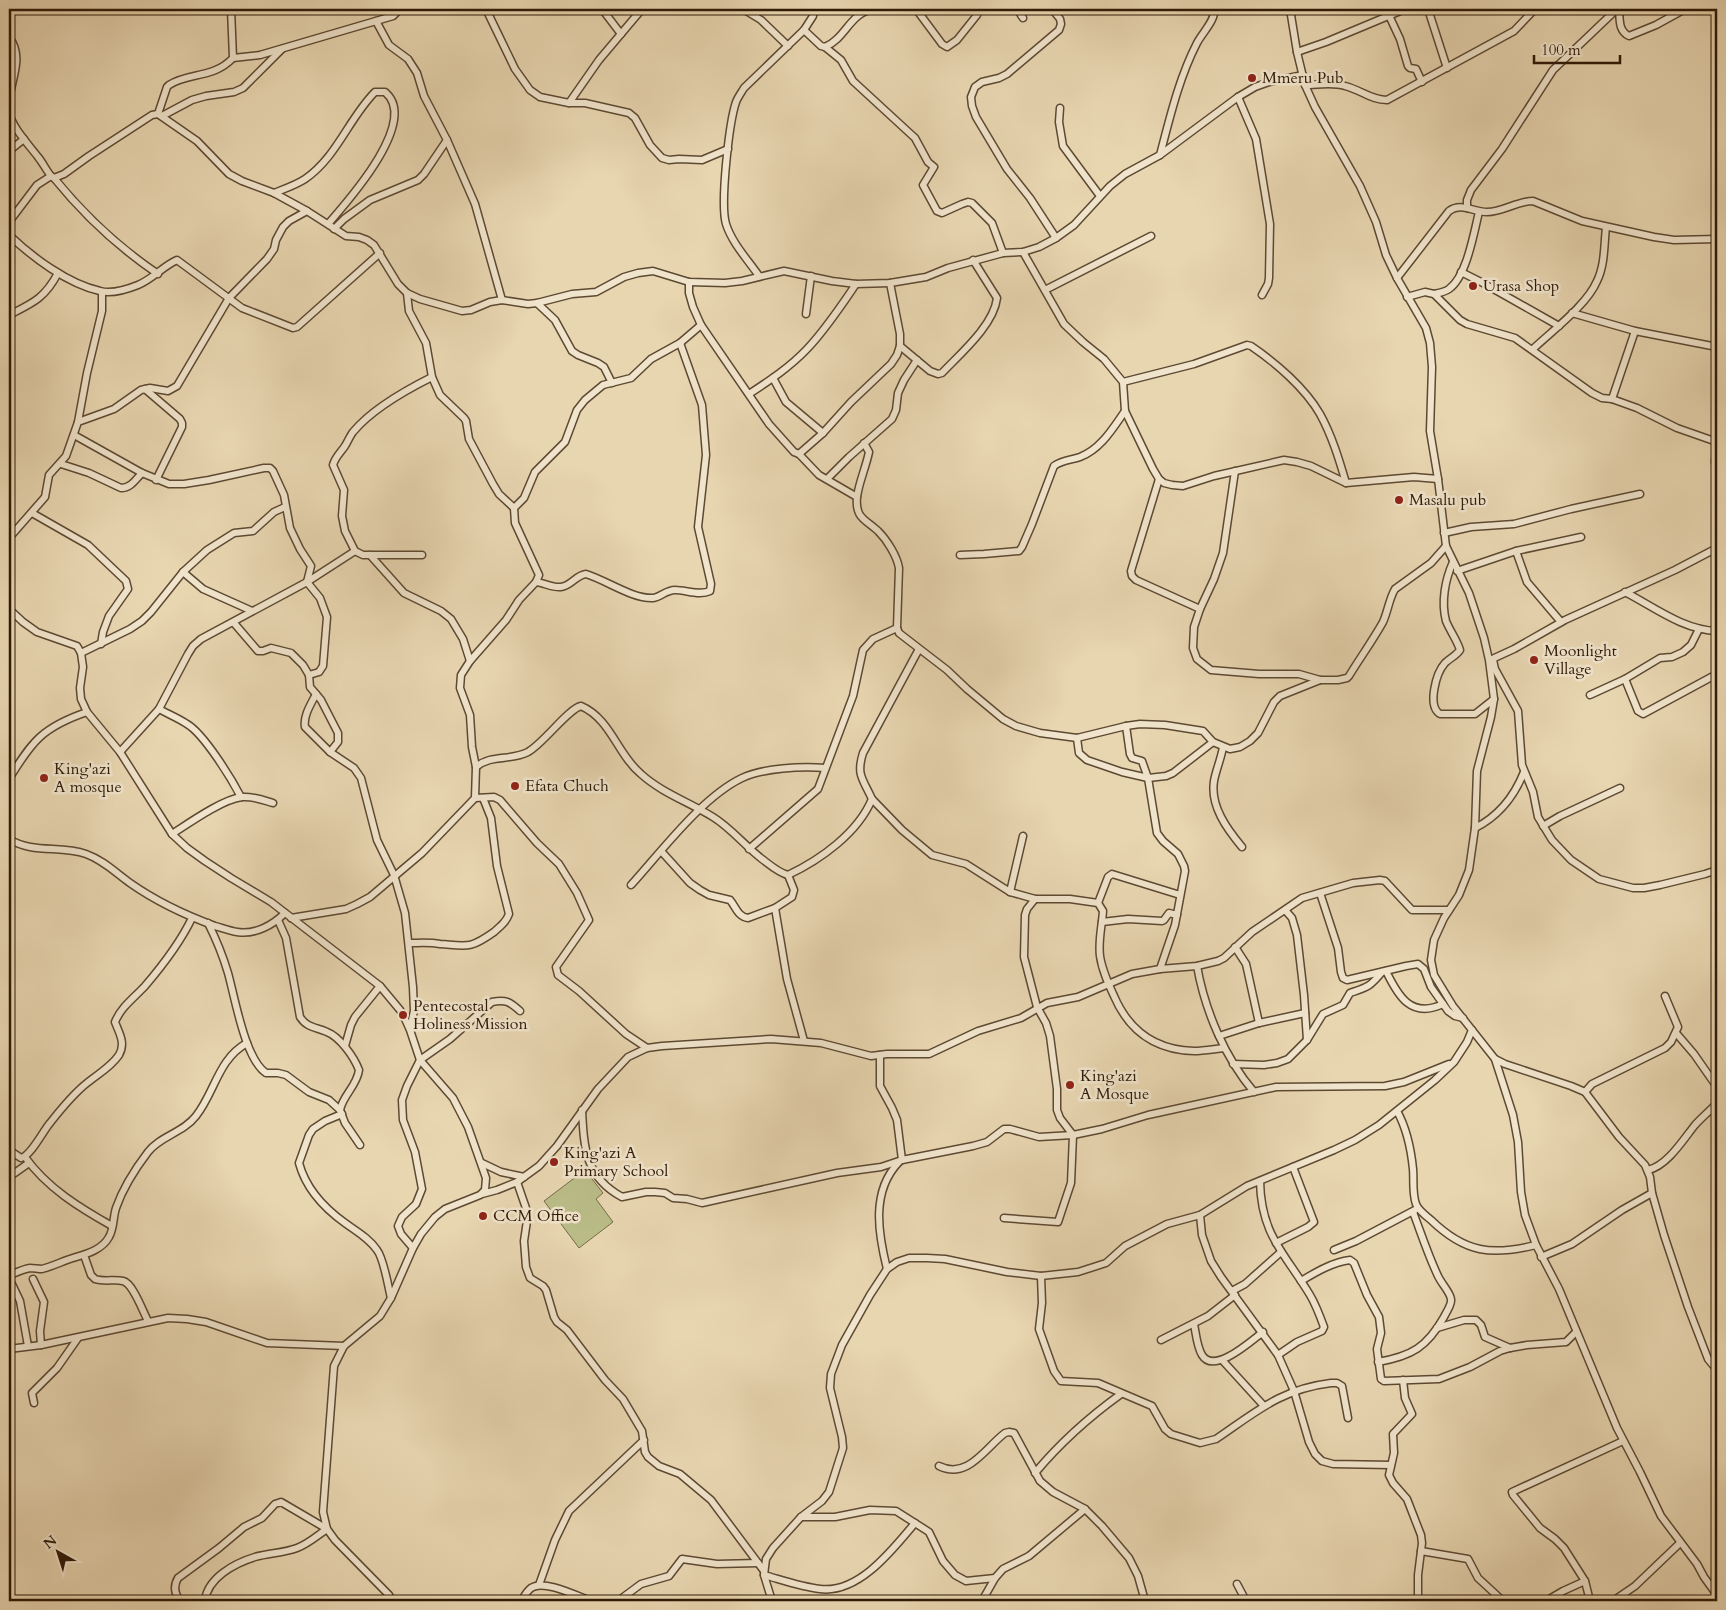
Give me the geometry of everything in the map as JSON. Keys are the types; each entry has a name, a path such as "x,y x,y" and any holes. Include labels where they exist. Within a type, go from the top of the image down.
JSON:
{"street":[{"path":"232,9 233,58"},
{"path":"160,115 169,84 214,72 233,58 260,55 394,16 400,9"},
{"path":"486,9 515,70 530,90 540,97 569,103 585,103 629,113 635,118 650,145 662,158 669,160 702,160 728,149"},
{"path":"602,9 622,34"},
{"path":"569,103 599,60 642,9"},
{"path":"744,9 761,20 788,46"},
{"path":"759,276 730,234 724,212 728,149 733,115 737,100 744,88 804,30 813,16 813,9"},
{"path":"825,46 835,40 852,20 860,14 873,9"},
{"path":"916,9 942,44 947,47 957,40 978,15"},
{"path":"1016,9 1023,18"},
{"path":"1052,9 1060,19 1061,24 1058,30 1007,74 978,84 973,90 971,97 976,117 1007,169 1030,198 1056,238"},
{"path":"1160,155 1179,88 1197,43 1213,16 1214,9"},
{"path":"1290,9 1305,85 1315,107 1360,186 1376,222 1386,255 1407,297 1426,328 1430,343 1432,367 1430,431 1446,546 1469,593 1495,670 1518,711 1520,754 1524,772 1533,792 1538,817 1557,846 1570,860 1600,879 1618,885 1644,888 1717,870"},
{"path":"1297,52 1326,42 1388,12 1405,9"},
{"path":"1428,9 1447,68"},
{"path":"1305,85 1344,85 1378,100 1387,100 1514,31 1535,9"},
{"path":"1618,9 1622,30 1629,36 1656,25 1685,9"},
{"path":"1467,208 1467,200 1471,190 1502,149 1553,70 1618,9"},
{"path":"1388,12 1400,39 1408,66 1416,69 1422,82"},
{"path":"376,21 389,45 408,58 417,73 424,96 447,140 475,204 502,300"},
{"path":"804,30 821,46 825,46 841,60 853,81 915,138 928,162 934,167 923,185 937,211 942,213 962,204 972,203 992,223 1003,252"},
{"path":"9,37 14,44 16,52 9,114 24,139 52,177 92,222 158,274"},
{"path":"9,222 37,185 52,177 64,174 152,115 160,115 192,100 234,92 243,88 283,48"},
{"path":"160,115 197,141 229,174 274,193 346,236 367,240 374,245 398,284 407,293 420,299 462,311 502,300 516,303 537,303 572,294 596,292 624,277 653,271 689,282 725,283 742,281 784,270 832,281 856,284 890,283 926,277 973,260 1003,252 1023,252 1056,238 1074,225 1100,196 1125,174 1160,155 1238,97 1255,87 1269,82 1303,75"},
{"path":"274,193 304,179 314,172 331,153 367,100 375,92 380,90 385,92 392,100 394,113 388,139 363,182 328,224"},
{"path":"1238,97 1256,139 1270,224 1269,278 1262,295"},
{"path":"1060,108 1059,122 1063,146 1100,196"},
{"path":"9,151 24,139"},
{"path":"334,229 344,219 370,200 418,180 447,140"},
{"path":"1397,278 1448,211 1457,207 1479,212 1502,210 1525,201 1533,201 1582,221 1606,227 1674,240 1717,239"},
{"path":"78,422 114,409 145,388 168,391 177,386 229,298 267,259 274,249 283,228 289,221 307,211"},
{"path":"1407,297 1425,292 1434,294 1448,290 1455,284 1470,248 1479,212"},
{"path":"1532,349 1559,326 1591,293 1598,281 1602,266 1606,227"},
{"path":"9,234 30,254 58,273 102,292 138,285 158,274 177,260 242,308 292,328 297,327 380,253"},
{"path":"1045,290 1151,236"},
{"path":"1023,252 1064,324 1082,342 1104,359 1123,382 1125,411 1159,479 1164,483 1183,486 1284,460 1310,466 1346,483 1414,477 1438,479"},
{"path":"900,346 934,374 942,372 984,327 992,314 996,298 973,260"},
{"path":"1461,272 1559,326"},
{"path":"9,315 48,291 58,273"},
{"path":"806,314 811,276"},
{"path":"689,282 689,293 701,325 769,424 794,452 799,454 819,475 857,497"},
{"path":"799,454 823,434 851,402 891,364 897,355 900,346 900,334 890,283"},
{"path":"749,394 773,378 807,350 826,327 856,284"},
{"path":"9,538 45,497 48,475 61,464 74,435 102,311 102,292"},
{"path":"9,839 28,848 71,850 90,856 143,892 192,918 238,932 252,932 288,915 346,908 370,897 422,853 475,798 476,767 472,747 470,716 460,688 462,675 470,662 502,626 519,600 536,582 539,575 515,523 514,508 499,494 492,484 469,440 466,421 442,398 432,377 426,344 408,311 407,293"},
{"path":"1434,294 1460,320 1467,324 1515,338 1592,393 1602,398 1612,399 1637,408 1677,428 1717,442"},
{"path":"537,303 555,320 572,351 604,367 612,383"},
{"path":"1572,313 1635,331 1717,347"},
{"path":"514,508 524,498 535,472 565,442 577,410 585,400 603,385 631,378 650,359 680,343 701,325"},
{"path":"1612,399 1635,331"},
{"path":"536,582 552,587 562,587 586,574 633,594 653,598 669,591 704,593 712,588 698,527 706,454 702,405 680,343"},
{"path":"1123,382 1194,364 1247,345 1251,346 1296,384 1319,413 1335,448 1346,483"},
{"path":"827,480 864,443 892,419 896,410 898,393 904,380 918,360"},
{"path":"422,555 363,555 355,551 345,531 342,516 344,490 334,472 333,465 334,459 347,443 352,433 367,419 411,387 432,377"},
{"path":"773,378 786,402 823,434"},
{"path":"145,388 180,419 182,423 182,427 156,480"},
{"path":"960,555 1019,551 1032,524 1054,466 1080,457 1090,451 1111,432 1125,411"},
{"path":"74,435 142,473 169,484 184,484 270,468 276,476 284,495 285,507 294,537 311,566 307,582"},
{"path":"864,443 869,452 857,497 858,511 860,517 878,532 898,563 897,628 899,633 947,670 966,689 1010,724 1040,733 1077,738 1126,726 1140,724 1165,725 1198,729 1208,735 1212,742 1223,747 1234,748 1250,741 1258,733 1274,702 1280,696 1320,680"},
{"path":"1717,447 1717,480"},
{"path":"61,464 89,473 120,488 130,486 142,473"},
{"path":"1236,471 1223,553 1214,579 1200,609 1192,637 1197,659 1211,670 1259,674 1299,674 1320,680 1347,678 1383,622 1391,594 1395,589 1431,563 1446,546"},
{"path":"1159,479 1131,572 1132,576 1136,580 1200,609"},
{"path":"1444,533 1471,527 1514,524 1640,494"},
{"path":"81,653 130,629 142,621 183,572 215,544 234,533 253,531 274,512 285,507"},
{"path":"32,513 88,545 126,581 128,589 109,616 101,644"},
{"path":"1458,570 1516,551 1582,537"},
{"path":"1491,659 1514,650 1561,622 1675,570 1717,548"},
{"path":"120,752 159,709 194,646 201,639 234,623 252,611 307,582 355,551"},
{"path":"1516,551 1527,582 1561,622"},
{"path":"370,555 404,593 441,611 451,619 463,639 470,662"},
{"path":"1453,562 1444,595 1444,606 1446,620 1460,650 1446,662 1439,674 1434,692 1436,712 1440,714 1475,714 1494,699"},
{"path":"183,572 203,589 252,611"},
{"path":"307,582 320,598 327,618 323,666 319,672 310,675"},
{"path":"1625,592 1662,614 1699,629 1717,631"},
{"path":"9,608 23,622 37,632 77,646 81,653 83,667 80,688 81,699 87,712 120,752 172,834 186,848 271,902 380,986 400,1010 410,1030 420,1060 452,1098 461,1112 482,1163 486,1184 485,1190 480,1194"},
{"path":"234,623 258,651 271,648 291,653 303,665 310,675 309,684 321,700 339,737 338,742 330,752"},
{"path":"750,849 818,789 853,696 863,650 874,639 897,628"},
{"path":"1590,695 1625,679 1660,658 1672,657 1683,652 1691,645 1699,629"},
{"path":"919,648 863,752 859,765 860,776 872,799 902,830 932,855 938,858 958,860 1010,892 1035,899 1070,899 1098,903 1103,911 1100,955 1109,985 1120,1010 1128,1022 1138,1032 1156,1043 1176,1049 1194,1051 1224,1048"},
{"path":"1491,659 1494,699 1478,771 1472,855 1466,879 1459,896 1438,929 1434,940 1432,966 1437,980 1463,1018 1495,1059 1513,1115 1518,1142 1521,1192 1525,1215 1540,1257 1559,1289 1623,1441 1661,1516 1698,1564 1704,1577 1717,1595"},
{"path":"1625,679 1638,711 1643,714 1717,674"},
{"path":"316,694 309,707 304,722 305,727 330,752 354,768 361,778 377,840 394,875 405,913 414,1011 410,1030"},
{"path":"476,767 485,760 520,755 527,752 535,747 573,710 581,706 609,728 622,752 640,774 720,822 750,849 788,875 794,894 775,908 744,918 730,900 709,895 690,883 661,851"},
{"path":"159,709 188,724 196,731 224,768 241,797"},
{"path":"9,779 39,737 51,727 67,718 87,712"},
{"path":"1126,726 1130,754 1132,758 1142,761 1148,778 1157,833 1163,841 1176,851 1184,866 1184,877 1177,915 1171,940 1160,969"},
{"path":"1077,738 1079,753 1087,760 1122,772 1148,778 1166,776 1173,773 1204,746 1212,742"},
{"path":"1223,747 1221,761 1214,781 1216,803 1223,823 1242,847"},
{"path":"631,885 699,810 730,785 750,775 789,768 825,768"},
{"path":"1475,828 1501,810 1519,786 1524,772"},
{"path":"1543,826 1620,788"},
{"path":"172,834 213,809 241,797 255,798 273,803"},
{"path":"475,798 494,797 500,800 537,843 559,864 568,877 588,916 587,924 556,967 558,975 579,991 626,1034 647,1048"},
{"path":"409,943 469,946 488,937 507,920 509,914 497,866 494,830 483,798"},
{"path":"788,875 833,846 861,818 872,799"},
{"path":"1010,892 1023,836"},
{"path":"1098,903 1108,877 1112,874 1180,895"},
{"path":"392,1601 389,1595 335,1540 327,1529 323,1512 333,1377 338,1357 344,1346 375,1320 391,1298 413,1248 435,1217 445,1209 480,1194 517,1182 539,1166 558,1146 598,1090 628,1057 647,1048 771,1039 804,1040 837,1046 871,1056 929,1054 978,1031 1021,1018 1037,1007 1047,1003 1078,997 1132,974 1218,962 1252,932 1302,898 1353,883 1380,880 1389,884 1412,910 1449,910"},
{"path":"1320,893 1338,948 1343,978 1347,980 1413,964 1421,966 1431,987 1451,1014 1463,1018"},
{"path":"1004,1218 1057,1222 1071,1183 1073,1135 1060,1118 1057,1110 1057,1089 1050,1036 1046,1023 1037,1007 1024,957 1025,915 1035,899"},
{"path":"775,908 787,979 804,1040"},
{"path":"1285,910 1292,918 1297,935 1307,1040"},
{"path":"1102,922 1128,919 1162,921 1169,913 1177,915"},
{"path":"9,1177 27,1160 63,1107 86,1084 111,1064 118,1055 122,1049 122,1038 115,1022 117,1016 174,949 192,918"},
{"path":"278,920 286,938 300,1017 306,1025 327,1032 341,1041 359,1070 355,1084 343,1100 341,1112"},
{"path":"208,923 228,972 247,1043 262,1071 269,1074 278,1073 286,1075 300,1087 329,1100 341,1112 349,1130 360,1145"},
{"path":"1235,947 1246,964 1259,1023"},
{"path":"1197,966 1202,987 1224,1048 1233,1064 1254,1092"},
{"path":"1384,972 1399,995 1409,1006 1429,1009 1443,1004"},
{"path":"1233,1064 1264,1066 1277,1064 1288,1059 1307,1040 1323,1014 1343,1005 1350,993 1366,988 1384,972"},
{"path":"345,1046 355,1017 380,986"},
{"path":"1585,1092 1592,1084 1668,1046 1676,1033 1678,1025 1665,996"},
{"path":"413,1248 401,1234 398,1226 399,1222 416,1204 422,1189 415,1152 404,1127 402,1100 407,1086 420,1060 450,1039 492,1002 510,1002 520,1011"},
{"path":"1219,1036 1259,1023 1305,1013"},
{"path":"764,1573 769,1554 801,1517 826,1497 835,1477 843,1448 842,1436 830,1388 831,1374 842,1345 887,1269 897,1262 910,1258 953,1261 1007,1272 1041,1276 1078,1272 1102,1265 1109,1262 1127,1244 1174,1221 1200,1215 1235,1192 1355,1140 1379,1125 1435,1080 1454,1062 1468,1042 1472,1030"},
{"path":"1676,1033 1694,1054 1717,1087"},
{"path":"28,1346 20,1301 9,1276 28,1268 42,1269 84,1255 108,1240 111,1235 116,1207 125,1187 149,1150 158,1142 181,1130 196,1116 221,1069 235,1050 247,1043"},
{"path":"880,1055 880,1086 897,1120 902,1160 890,1173 879,1204 880,1241 887,1269"},
{"path":"1495,1059 1585,1092 1614,1131 1648,1170 1652,1192 1667,1244 1688,1307 1708,1359 1717,1370"},
{"path":"582,1110 586,1155 591,1167 607,1185 622,1197 655,1192 666,1194 673,1198 705,1203 837,1173 881,1167 902,1160 980,1144 1004,1129 1039,1137 1073,1135 1148,1116 1276,1088 1296,1086 1385,1086 1404,1082 1454,1062"},
{"path":"1648,1170 1660,1166 1717,1103"},
{"path":"1378,1362 1413,1352 1426,1342 1437,1328 1449,1307 1451,1299 1431,1262 1416,1210 1412,1156 1403,1122 1397,1111"},
{"path":"341,1112 313,1130 309,1135 298,1163 312,1192 322,1203 378,1250 391,1298"},
{"path":"9,1150 27,1160 60,1193 112,1226"},
{"path":"482,1163 501,1172 524,1177"},
{"path":"1276,1243 1314,1222 1293,1166"},
{"path":"1260,1181 1263,1212 1271,1235 1311,1297 1324,1328 1278,1355"},
{"path":"517,1182 528,1214 524,1241 526,1267 533,1281 540,1284 546,1290 557,1322 567,1330 605,1380 623,1399 642,1431 646,1455 659,1466 680,1474 716,1506 764,1573 772,1601"},
{"path":"1540,1257 1572,1244 1652,1192"},
{"path":"1416,1210 1466,1245 1498,1252 1512,1251 1536,1245"},
{"path":"1334,1250 1356,1241 1416,1210"},
{"path":"1200,1215 1202,1235 1207,1252 1221,1277 1278,1355 1294,1391 1312,1448 1322,1461 1333,1464 1391,1465"},
{"path":"1161,1340 1208,1316 1281,1252"},
{"path":"84,1255 91,1275 95,1280 126,1282 138,1300 148,1321"},
{"path":"1301,1281 1322,1269 1341,1262 1352,1261 1379,1317 1381,1333 1377,1349 1378,1362 1381,1380 1384,1381 1445,1377 1470,1367 1500,1351 1527,1345 1563,1343 1568,1341 1576,1332"},
{"path":"1041,1276 1042,1303 1039,1329 1056,1376 1064,1382 1098,1383 1152,1406 1165,1429 1171,1434 1200,1443 1216,1439 1264,1406 1294,1391 1318,1384 1336,1383 1340,1385 1348,1418"},
{"path":"33,1279 44,1302 40,1331 41,1345"},
{"path":"9,1349 78,1338 168,1318 206,1322 267,1344 344,1346"},
{"path":"1437,1328 1464,1320 1476,1320 1481,1325 1485,1337 1510,1348"},
{"path":"1194,1324 1200,1352 1203,1358 1209,1361 1223,1361 1263,1332"},
{"path":"34,1403 32,1393 57,1368 78,1338"},
{"path":"1223,1361 1264,1406"},
{"path":"1403,1380 1405,1398 1412,1414 1393,1434 1394,1453 1389,1475 1390,1479 1407,1499 1419,1529 1422,1543 1418,1574 1418,1601"},
{"path":"1035,1473 1080,1426 1121,1394"},
{"path":"939,1466 952,1471 963,1468 983,1454 998,1438 1009,1432 1014,1433 1035,1473 1044,1485 1085,1509 1129,1558 1138,1576 1145,1601"},
{"path":"539,1585 555,1540 569,1511 644,1440"},
{"path":"1590,1601 1585,1581 1564,1548 1556,1538 1537,1524 1512,1492 1623,1441"},
{"path":"180,1601 175,1594 175,1582 178,1578 244,1527 262,1518 275,1504 281,1502 327,1529"},
{"path":"982,1601 995,1578 1003,1569 1029,1556 1085,1509"},
{"path":"801,1517 835,1517 870,1510 896,1511 931,1535 943,1561 954,1575 966,1581 995,1578"},
{"path":"764,1573 822,1589 854,1583 885,1558 915,1523"},
{"path":"205,1601 205,1595 228,1569 254,1557 298,1548 327,1529"},
{"path":"1612,1601 1635,1586 1680,1543"},
{"path":"1421,1551 1468,1559 1478,1578 1503,1601"},
{"path":"618,1601 641,1584 669,1576 682,1559 716,1564 758,1564"},
{"path":"1546,1601 1568,1588 1585,1581"},
{"path":"1237,1584 1246,1601"},
{"path":"521,1601 531,1588 539,1585 547,1585 591,1601"}],"green space":[{"path":"585,1170 603,1193 596,1199 613,1222 579,1248 544,1201"}],"place":[{"name":"Mmeru Pub","path":"1252,78"},
{"name":"Urasa Shop","path":"1473,286"},
{"name":"Masalu pub","path":"1399,500"},
{"name":"Moonlight Village","path":"1534,660"},
{"name":"King'azi A mosque","path":"44,778"},
{"name":"Efata Chuch","path":"515,786"},
{"name":"Pentecostal Holiness Mission","path":"403,1015"},
{"name":"King'azi A Mosque","path":"1070,1085"},
{"name":"King'azi A Primary School","path":"554,1162"},
{"name":"CCM Office","path":"483,1216"}]}
